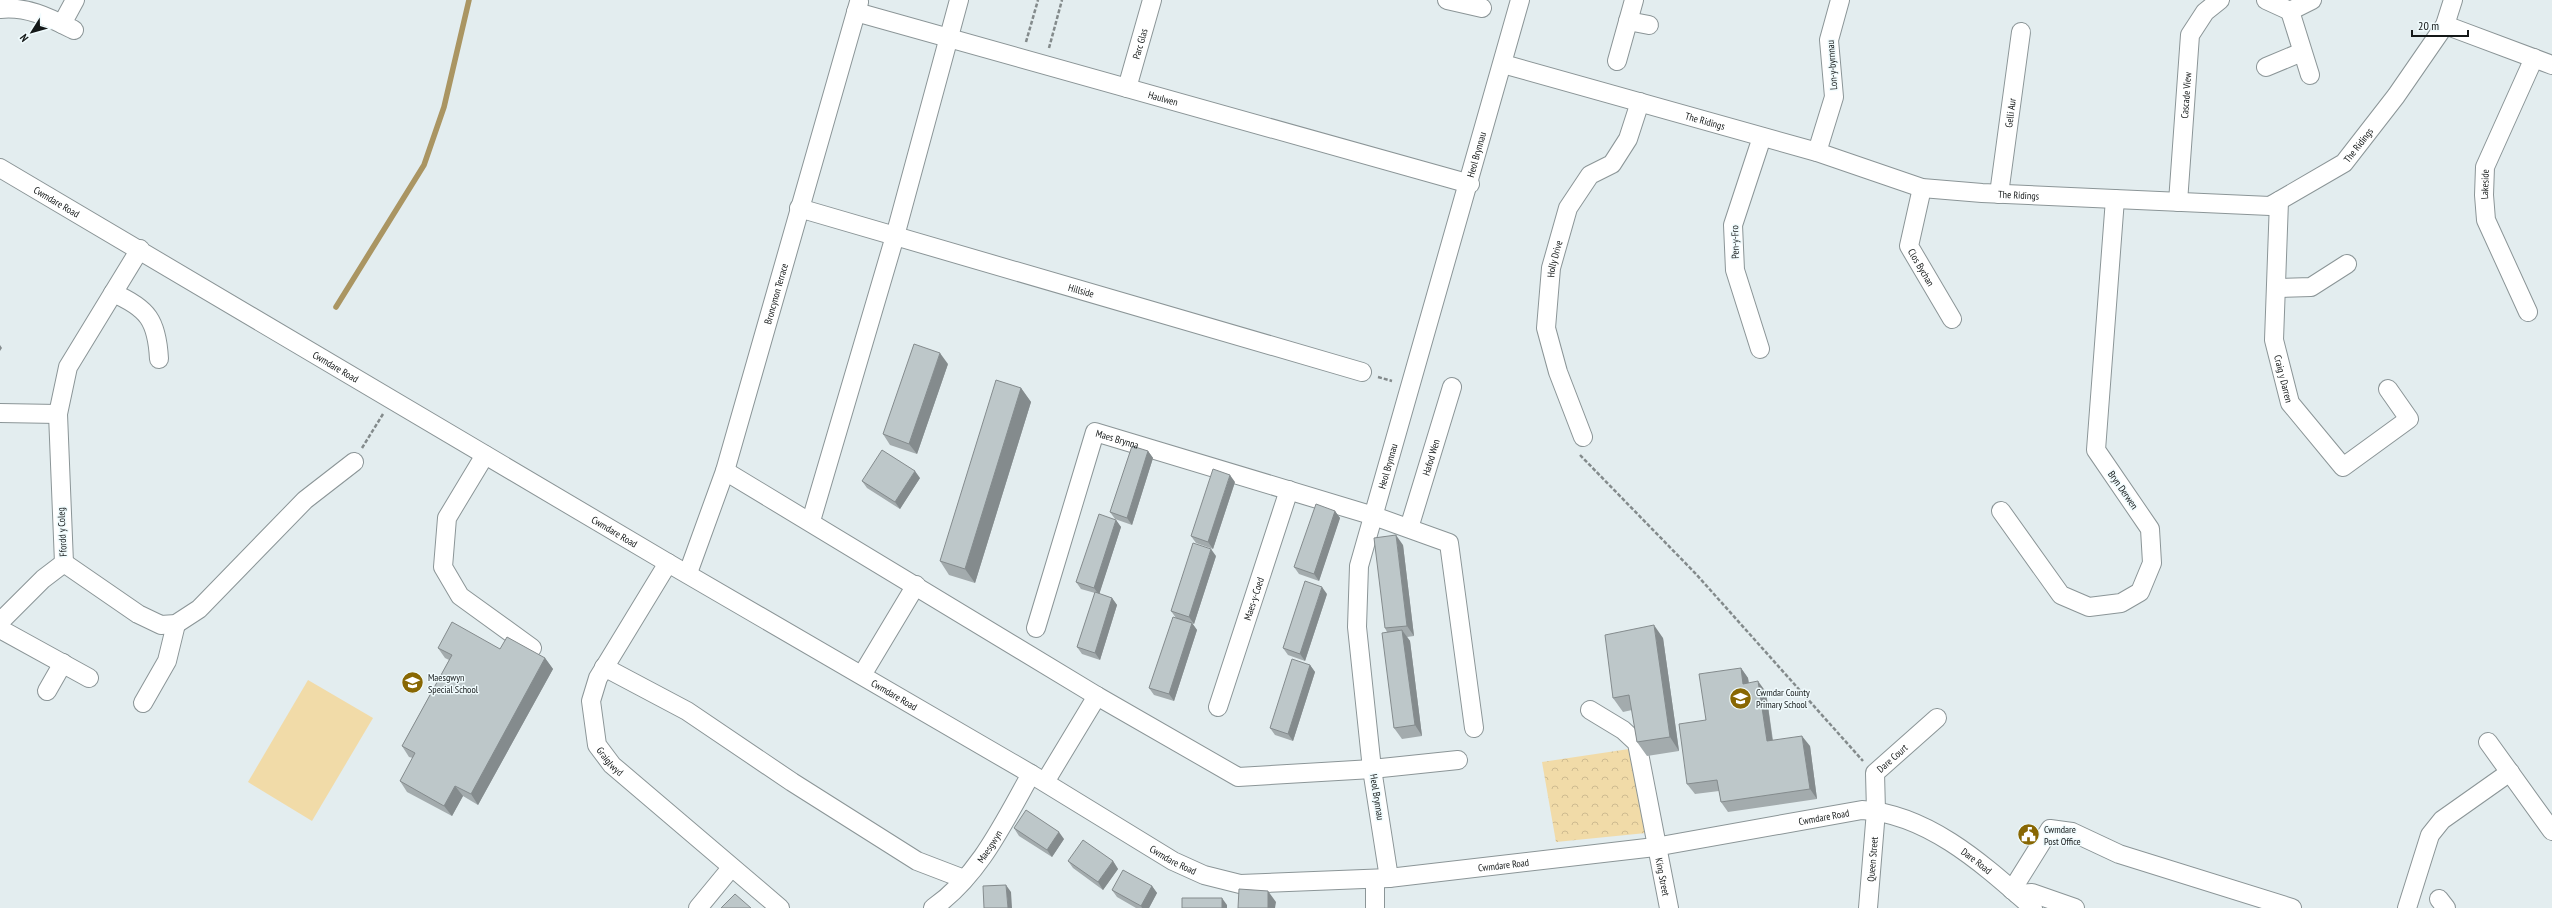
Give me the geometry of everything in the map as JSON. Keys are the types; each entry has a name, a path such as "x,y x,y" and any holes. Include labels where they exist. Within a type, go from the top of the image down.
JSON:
{"street":[{"path":"0,9 24,8 68,27 75,0"},
{"path":"811,521 895,236 959,0"},
{"name":"Parc Glas","path":"1127,88 1152,0"},
{"path":"1447,0 1482,8"},
{"name":"Heol Brynnau","path":"1375,908 1382,879 1357,627 1359,566 1470,184 1520,0"},
{"path":"1616,60 1634,0"},
{"name":"Lon-y-byrnnau","path":"1817,152 1834,97 1829,40 1840,0"},
{"name":"Cascade View","path":"2178,202 2190,35 2205,12 2220,0"},
{"path":"2266,0 2290,10 2312,0"},
{"name":"The Ridings","path":"1503,64 1817,152 1922,188 1999,194 2270,206 2344,163 2396,96 2445,25 2453,0"},
{"name":"Haulwen","path":"857,6 949,38 1470,184"},
{"name":"Broncynon Terrace","path":"688,574 725,471 857,6"},
{"path":"2290,10 2310,74"},
{"path":"1628,21 1649,25"},
{"path":"2445,25 2552,66"},
{"name":"Gelli Aur","path":"1999,194 2020,32"},
{"path":"2266,67 2302,52"},
{"name":"Lakeside","path":"2528,312 2486,220 2484,181 2485,167 2492,147 2534,58"},
{"name":"Holly Drive","path":"1583,437 1558,372 1546,328 1550,268 1568,208 1590,176 1612,164 1628,139 1640,102"},
{"name":"Pen-y-Fro","path":"1760,349 1735,270 1732,225 1762,137"},
{"name":"Cwmdare Road","path":"0,168 140,249 668,563 1038,778 1173,861 1204,875 1240,884 1382,879 1655,847 1841,812 1876,811"},
{"name":"Clos Bychan","path":"1922,188 1909,246 1952,320"},
{"name":"Bryn Derwen","path":"2001,511 2060,595 2089,607 2121,603 2140,592 2152,562 2150,529 2096,450 2115,199"},
{"name":"Craig y Darren","path":"2279,201 2274,340 2290,403 2344,467 2410,419 2388,389"},
{"name":"Hillside","path":"800,208 1362,372"},
{"name":"Ffordd y Coleg","path":"1,620 43,579 64,563 58,414 68,367 140,249"},
{"path":"2276,288 2310,287 2347,264"},
{"path":"113,293 134,302 148,314 158,337 159,359"},
{"name":"Hafod Wen","path":"1409,528 1452,387"},
{"path":"0,412 58,414"},
{"name":"Maes Brynna","path":"1036,628 1095,432 1289,490"},
{"path":"485,455 447,518 443,567 460,596 532,648"},
{"path":"64,563 138,614 161,625 176,624 199,608 305,500 354,462"},
{"path":"725,471 811,521 1097,696 1238,777 1372,769 1458,760"},
{"path":"1289,490 1374,516 1449,543 1474,728"},
{"name":"Maes-y-Coed","path":"1218,708 1289,490"},
{"name":"Graiglwyd","path":"668,563 604,667 591,701 597,745 612,765 731,868 780,908"},
{"path":"862,675 916,585"},
{"path":"1,620 63,663 89,678"},
{"path":"143,703 167,661 176,624"},
{"path":"47,691 63,663"},
{"path":"604,667 687,711 792,782 917,861 964,879"},
{"name":"Maesgwyn","path":"933,908 951,896 986,853 1097,696"},
{"name":"King Street","path":"1590,710 1623,730 1637,743 1655,847 1669,908"},
{"name":"Dare Court","path":"1876,811 1875,773 1937,718"},
{"path":"2488,742 2552,831"},
{"path":"2406,908 2430,835 2442,820 2510,772"},
{"name":"Dare Road","path":"1876,811 1940,836 1983,865 2033,908"},
{"name":"Queen Street","path":"1868,908 1876,811"},
{"path":"2075,908 2032,893 2015,892 2050,829 2072,832 2119,854 2292,908"},
{"path":"698,908 731,868"}],"path":[{"path":"1022,59 1038,0"},
{"path":"1044,65 1062,0"},
{"path":"1362,372 1411,387"},
{"path":"354,462 392,399"},
{"path":"1583,437 1578,453 1696,574 1875,773"}],"green space":[{"path":"308,680 373,718 312,821 248,782"},
{"path":"1629,749 1646,833 1556,842 1542,762"}],"building":[{"path":"914,344 940,353 909,444 883,434"},
{"path":"996,380 1021,388 965,569 940,561"},
{"path":"1132,446 1148,451 1127,518 1110,512"},
{"path":"882,450 915,471 895,502 862,481"},
{"path":"1213,469 1230,475 1208,542 1191,536"},
{"path":"1316,504 1335,511 1314,574 1294,567"},
{"path":"1099,514 1116,520 1094,588 1076,582"},
{"path":"1396,535 1407,626 1385,628 1374,538"},
{"path":"1193,543 1211,549 1189,617 1171,611"},
{"path":"1305,581 1322,587 1300,654 1283,648"},
{"path":"1095,592 1112,598 1095,653 1077,647"},
{"path":"1173,617 1192,623 1169,694 1149,688"},
{"path":"452,622 500,649 507,637 545,658 471,794 455,786 444,806 400,781 415,753 402,746 452,655 438,648"},
{"path":"1654,625 1670,737 1637,742 1629,695 1613,698 1605,635"},
{"path":"1402,630 1415,725 1394,728 1382,633"},
{"path":"1292,659 1310,665 1288,734 1270,728"},
{"path":"1741,668 1743,684 1758,681 1767,741 1802,736 1810,789 1721,802 1717,780 1687,784 1679,724 1706,720 1699,674"},
{"path":"1026,810 1059,832 1047,850 1014,828"},
{"path":"1083,840 1113,861 1098,882 1068,861"},
{"path":"1123,870 1152,886 1141,906 1112,890"},
{"path":"1006,885 1008,908 984,908 983,886"},
{"path":"1239,889 1268,891 1268,908 1238,908"},
{"path":"735,894 751,908 721,908"},
{"path":"1182,898 1222,898 1222,908 1182,908"}],"waterway":[{"path":"336,307 424,165 444,107 469,0"}],"place":[{"name":"Maesgwyn Special School","path":"412,683"},
{"name":"Cwmdar County Primary School","path":"1740,698"},
{"name":"Cwmdare Post Office","path":"2028,835"}]}
